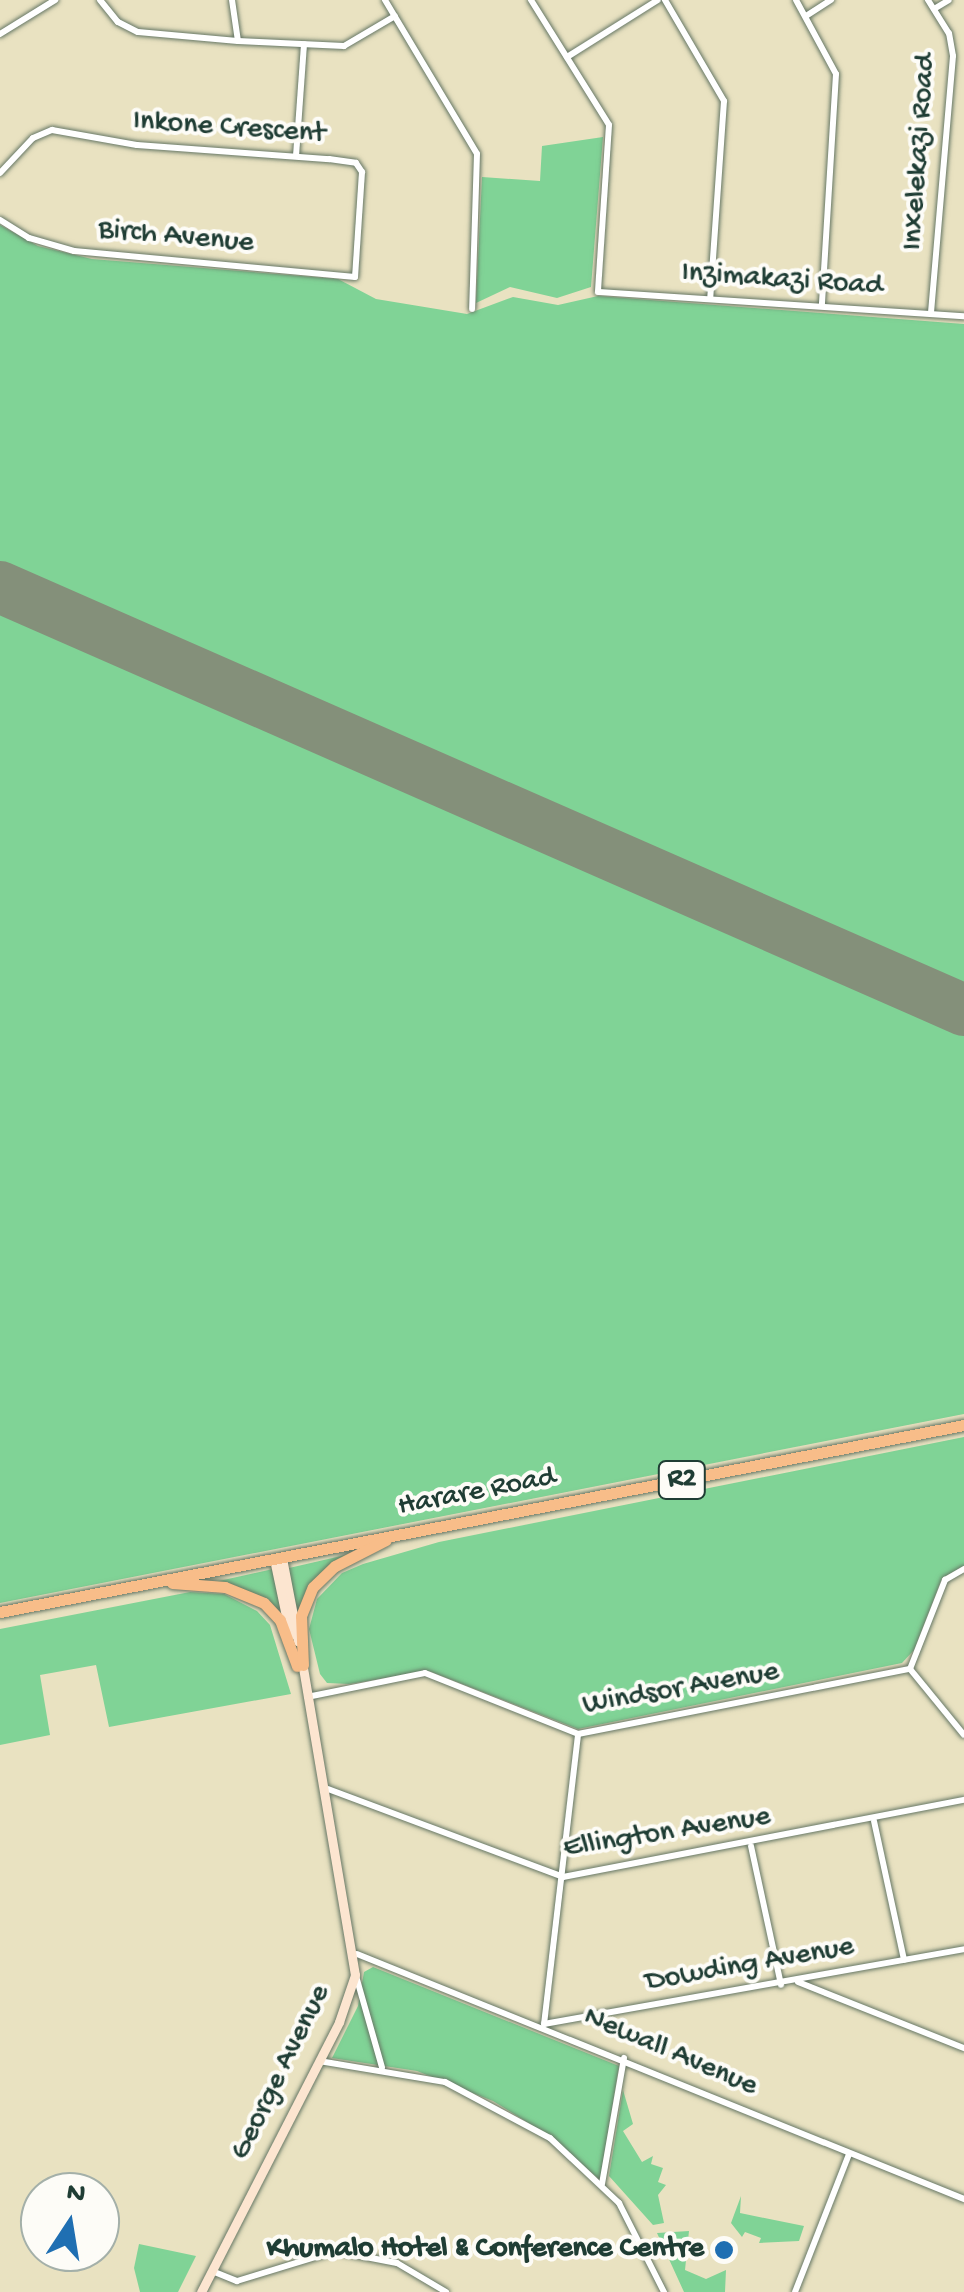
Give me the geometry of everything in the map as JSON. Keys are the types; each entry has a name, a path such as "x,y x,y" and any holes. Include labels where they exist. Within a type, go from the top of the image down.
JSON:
{"highway":[{"name":"Harare Road","path":"0,1612 964,1424"},
{"path":"300,1666 301,1616 313,1588 335,1566 399,1534"},
{"path":"152,1582 246,1592 280,1620 300,1666"}],"main road":[{"name":"George Avenue","path":"201,2292 319,2061 356,1975 356,1954 328,1789 278,1559"}],"street":[{"path":"0,34 55,0"},
{"path":"100,0 118,22 138,32 238,41 351,44 395,16"},
{"path":"232,0 238,41"},
{"path":"385,0 477,154 472,309"},
{"path":"531,0 566,57 661,0 724,101 710,299"},
{"path":"796,0 836,74 822,306"},
{"path":"806,16 831,0"},
{"name":"Inxelekazi Road","path":"928,0 949,33 953,56 931,314"},
{"path":"934,10 949,0"},
{"path":"296,156 304,44"},
{"name":"Inzimakazi Road","path":"566,57 610,128 598,292 964,316"},
{"name":"Inkone Crescent","path":"0,172 32,138 52,130 137,146 296,156 361,168 355,277"},
{"name":"Birch Avenue","path":"0,220 29,238 74,252 355,277"},
{"path":"964,1569 950,1573 910,1669 964,1734"},
{"name":"Windsor Avenue","path":"306,1692 425,1673 578,1734 910,1669"},
{"path":"544,2024 578,1734"},
{"name":"Ellington Avenue","path":"328,1789 563,1877 751,1846 964,1800"},
{"path":"874,1820 904,1960"},
{"path":"751,1846 781,1985"},
{"name":"Dowding Avenue","path":"544,2024 798,1982 964,1948"},
{"name":"Newall Avenue","path":"356,1954 544,2024 964,2199"},
{"path":"356,1975 382,2067"},
{"path":"798,1982 964,2048"},
{"path":"602,2184 624,2058"},
{"path":"319,2061 382,2067 490,2101 550,2138 602,2184 646,2248 664,2292"},
{"path":"795,2292 850,2154"},
{"path":"212,2270 237,2281 335,2252 397,2263 446,2292"}],"green space":[{"path":"603,137 591,287 557,298 510,287 476,303 482,177 540,181 542,146"},
{"path":"0,225 38,246 92,259 338,279 376,299 467,314 513,297 558,305 598,296 964,324 964,1414 0,1603"},
{"path":"964,1437 964,1566 942,1578 914,1650 902,1663 578,1729 429,1671 349,1684 327,1683 320,1674 309,1629 317,1599 342,1573 363,1564 439,1542"},
{"path":"350,1554 329,1568 297,1625 289,1568"},
{"path":"273,1569 285,1619 210,1583"},
{"path":"190,1592 224,1594 257,1611 270,1625 291,1694 109,1727 96,1665 40,1675 50,1735 0,1745 0,1629"},
{"path":"373,1967 619,2066 600,2180 551,2137 493,2101 417,2071 332,2058 358,2006 364,1972"},
{"path":"623,2090 633,2124 623,2131 642,2162 653,2156 651,2164 663,2168 658,2182 666,2185 658,2195 664,2223 653,2225 609,2176"},
{"path":"741,2196 740,2213 804,2226 799,2241 759,2243 761,2238 745,2232 742,2237 731,2223"},
{"path":"689,2231 685,2270 706,2279 726,2270 725,2292 684,2292 657,2233"},
{"path":"139,2244 196,2256 178,2292 140,2292 134,2268"}],"runway":[{"path":"0,587 964,1010"}],"place":[{"name":"Khumalo Hotel & Conference Centre","path":"724,2250"}]}
